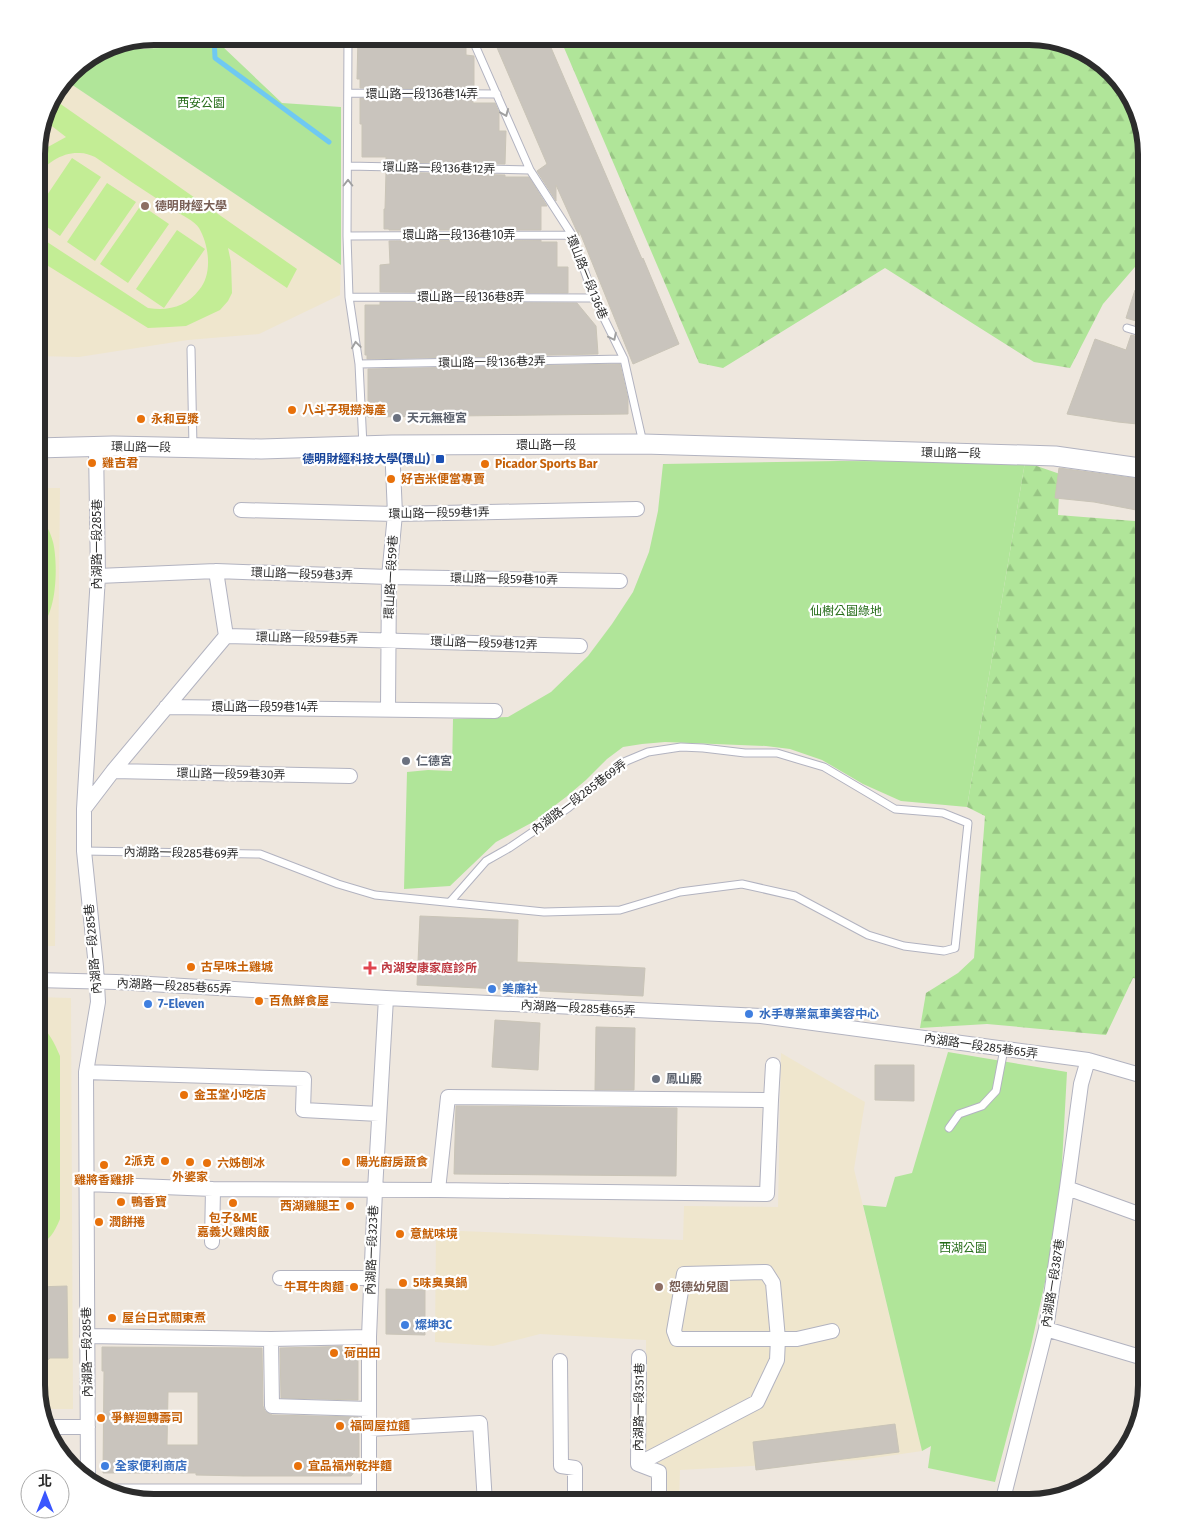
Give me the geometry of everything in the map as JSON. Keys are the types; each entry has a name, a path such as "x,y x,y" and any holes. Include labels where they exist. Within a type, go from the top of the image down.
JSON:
{"street":[{"name":"環山路一段","path":"45,448 96,446 261,449 363,446 643,444 1055,456 1138,467"},
{"name":"內湖路一段285巷","path":"88,1471 86,1072 98,1002 84,851 84,809 98,576 96,446"},
{"name":"環山路一段59巷","path":"388,708 388,577 394,514 392,446"},
{"name":"環山路一段59巷1弄","path":"241,510 394,514 637,509"},
{"name":"環山路一段59巷3弄","path":"98,576 216,571 388,577"},
{"path":"84,809 112,771 226,636 216,571"},
{"name":"環山路一段59巷10弄","path":"388,577 620,581"},
{"name":"環山路一段59巷5弄","path":"226,636 388,640"},
{"name":"環山路一段59巷12弄","path":"388,640 580,646"},
{"name":"環山路一段59巷14弄","path":"166,706 495,710"},
{"name":"環山路一段59巷30弄","path":"112,771 350,776"},
{"name":"內湖路一段285巷65弄","path":"45,980 97,981 386,998 761,1016 1088,1060 1138,1074"},
{"name":"內湖路一段323巷","path":"370,1494 369,1337 386,998"},
{"name":"內湖路一段387巷","path":"1004,1494 1046,1329 1081,1084 1088,1060"},
{"path":"87,1184 213,1189 767,1194 773,1065"},
{"path":"86,1072 304,1079 303,1110 379,1114"},
{"path":"438,1190 448,1097 771,1100"},
{"path":"1067,1188 1138,1214"},
{"path":"212,1242 213,1189"},
{"path":"638,1464 758,1402 777,1360 778,1339 773,1283 766,1272 684,1274 674,1331 677,1339 778,1339 797,1339 832,1331"},
{"path":"280,1278 371,1278"},
{"path":"1046,1329 1138,1356"},
{"path":"87,1336 272,1339 369,1337"},
{"path":"272,1339 272,1406 369,1409"},
{"name":"內湖路一段351巷","path":"639,1357 638,1464 659,1472 659,1494"},
{"path":"560,1361 561,1466 576,1468 575,1494"},
{"path":"369,1429 480,1423 484,1494"},
{"path":"53,1427 88,1427"}],"lane":[{"path":"348,45 347,236 349,297 359,364 363,446"},
{"name":"環山路一段136巷","path":"475,45 530,170 572,235 594,298 624,360 643,444"},
{"name":"環山路一段136巷14弄","path":"348,93 497,94"},
{"name":"環山路一段136巷12弄","path":"348,166 530,170"},
{"name":"環山路一段136巷10弄","path":"347,236 572,235"},
{"name":"環山路一段136巷8弄","path":"349,297 594,298"},
{"path":"1127,328 1138,331"},
{"path":"191,349 194,448"},
{"name":"環山路一段136巷2弄","path":"359,364 624,360"},
{"name":"內湖路一段285巷69弄","path":"84,851 260,854 338,884 375,895 544,912 620,910 680,892 742,884 796,896 868,934 904,946 944,951 955,948 968,823 943,814 895,809 824,767 777,753 745,753 681,747 648,752 624,762 568,808 509,848 486,861 450,902"},
{"path":"949,1128 959,1114 982,1106 996,1091 1004,1049"},
{"path":"119,1488 370,1488"}],"shaded area":[{"name":"德明財經大學","path":"71,84 341,265 340,295 259,334 188,340 79,357 45,356 45,147 53,112"},
{"path":"45,488 60,488 55,946 45,946"},
{"path":"45,997 71,998 73,1409 48,1409 45,1385"},
{"name":"恕德幼兒園","path":"781,1053 865,1102 854,1169 922,1451 860,1460 680,1470 679,1494 654,1494 656,1462 646,1458 646,1340 540,1334 493,1346 435,1342 436,1230 683,1240 684,1206 778,1207"}],"green space":[{"path":"563,45 1036,45 1071,53 1089,63 1111,82 1120,94 1132,119 1138,147 1138,263 1103,304 1070,368 1034,362 885,268 723,368 699,363"},
{"name":"西安公園","path":"222,46 282,103 341,107 341,265 71,84 94,63 106,56 125,49"},
{"path":"58,102 297,269 287,288 228,248 231,262 232,293 220,310 186,326 148,328 45,264 45,241 148,308 156,309 170,308 183,304 194,296 203,283 208,268 205,243 197,225 95,157 82,153 67,154 55,159 45,167 45,149 66,137 50,124"},
{"path":"72,158 101,177 60,236 45,226 45,198"},
{"path":"107,183 136,202 95,261 67,242"},
{"path":"141,205 169,224 128,283 100,264"},
{"path":"177,230 205,249 164,308 136,289"},
{"name":"仙樹公園綠地","path":"838,461 1025,462 967,807 901,801 863,784 822,760 790,749 766,746 665,742 642,744 623,747 607,759 566,797 533,822 496,842 450,886 404,889 407,772 428,770 452,771 453,719 508,717 551,692 588,656 633,592 649,552 658,511 663,464"},
{"path":"1025,462 1060,474 1058,515 1138,521 1138,979 1133,978 1106,1035 987,1024 920,1028 926,993 958,973 974,958 985,816 967,807"},
{"path":"45,524 52,538 56,563 55,590 49,615 45,621"},
{"path":"45,1030 51,1037 60,1056 60,1219 51,1236 45,1242 46,1212 47,1064 45,1056"},
{"name":"西湖公園","path":"948,1052 1067,1072 1061,1182 1049,1264 1031,1346 995,1482 928,1468 931,1446 922,1451 863,1205 886,1207 895,1177 912,1173"}],"building":[{"path":"358,45 466,45 466,55 474,56 474,89 360,88 360,79 357,79"},
{"path":"496,45 550,45 679,344 633,364 579,230 579,236 556,185 556,201 537,171 547,164"},
{"path":"360,98 473,99 473,103 495,103 499,112 499,131 506,131 505,164 386,162 386,157 362,157"},
{"path":"386,172 529,177 547,206 541,206 541,230 384,229"},
{"path":"541,240 541,242 557,242 557,267 568,267 568,293 380,292 380,265 390,264 389,241"},
{"path":"1135,290 1138,291 1138,326 1135,325 1136,321 1126,318"},
{"path":"380,302 577,303 596,326 598,354 367,359 367,355 365,355 365,305 380,305"},
{"path":"1131,335 1138,337 1138,424 1067,414 1095,339 1126,350"},
{"path":"620,364 628,399 628,414 368,417 368,369"},
{"path":"1059,468 1138,479 1138,510 1094,502 1055,498"},
{"path":"420,916 518,920 517,962 645,968 643,996 417,985"},
{"path":"495,1020 540,1023 538,1070 492,1067"},
{"path":"596,1027 635,1028 634,1090 595,1090"},
{"path":"875,1065 914,1065 914,1101 875,1100"},
{"path":"456,1106 677,1108 676,1176 454,1174"},
{"path":"67,1286 68,1358 50,1358 45,1362 45,1287"},
{"path":"386,1289 425,1290 425,1335 386,1334"},
{"path":"358,1346 358,1400 281,1398 280,1348"},
{"path":"102,1347 262,1348 263,1406 265,1411 272,1415 358,1417 359,1467 351,1476 103,1473 104,1371 102,1371","holes":["168,1392 198,1392 198,1445 167,1445"]},
{"path":"895,1424 899,1452 756,1470 753,1442"}],"waterway":[{"path":"214,45 215,58 329,142"}],"place":[{"name":"德明財經大學","path":"145,206"},
{"name":"八斗子現撈海產","path":"292,410"},
{"name":"天元無極宮","path":"397,418"},
{"name":"永和豆漿","path":"141,419"},
{"name":"德明財經科技大學(環山)","path":"440,459"},
{"name":"雞吉君","path":"92,463"},
{"name":"Picador Sports Bar","path":"485,464"},
{"name":"好吉米便當專賣","path":"391,479"},
{"name":"仁德宮","path":"406,761"},
{"name":"古早味土雞城","path":"191,967"},
{"name":"內湖安康家庭診所","path":"370,968"},
{"name":"美廉社","path":"492,989"},
{"name":"百魚鮮食屋","path":"259,1001"},
{"name":"7-Eleven","path":"148,1004"},
{"name":"水手專業氣車美容中心","path":"749,1014"},
{"name":"鳳山殿","path":"656,1079"},
{"name":"金玉堂小吃店","path":"184,1095"},
{"name":"2派克","path":"165,1161"},
{"name":"外婆家","path":"190,1162"},
{"name":"陽光廚房蔬食","path":"346,1162"},
{"name":"六姊刨冰","path":"207,1163"},
{"name":"雞將香雞排","path":"104,1165"},
{"name":"鴨香寶","path":"121,1202"},
{"name":"包子&ME 嘉義火雞肉飯","path":"233,1203"},
{"name":"西湖雞腿王","path":"350,1206"},
{"name":"潤餅捲","path":"99,1222"},
{"name":"意魷味境","path":"400,1234"},
{"name":"5味臭臭鍋","path":"403,1283"},
{"name":"牛耳牛肉麵","path":"354,1287"},
{"name":"恕德幼兒園","path":"659,1287"},
{"name":"屋台日式關東煮","path":"112,1318"},
{"name":"燦坤3C","path":"405,1325"},
{"name":"荷田田","path":"334,1353"},
{"name":"爭鮮迴轉壽司","path":"101,1418"},
{"name":"福岡屋拉麵","path":"340,1426"},
{"name":"全家便利商店","path":"105,1466"},
{"name":"宜品福州乾拌麵","path":"298,1466"}]}
